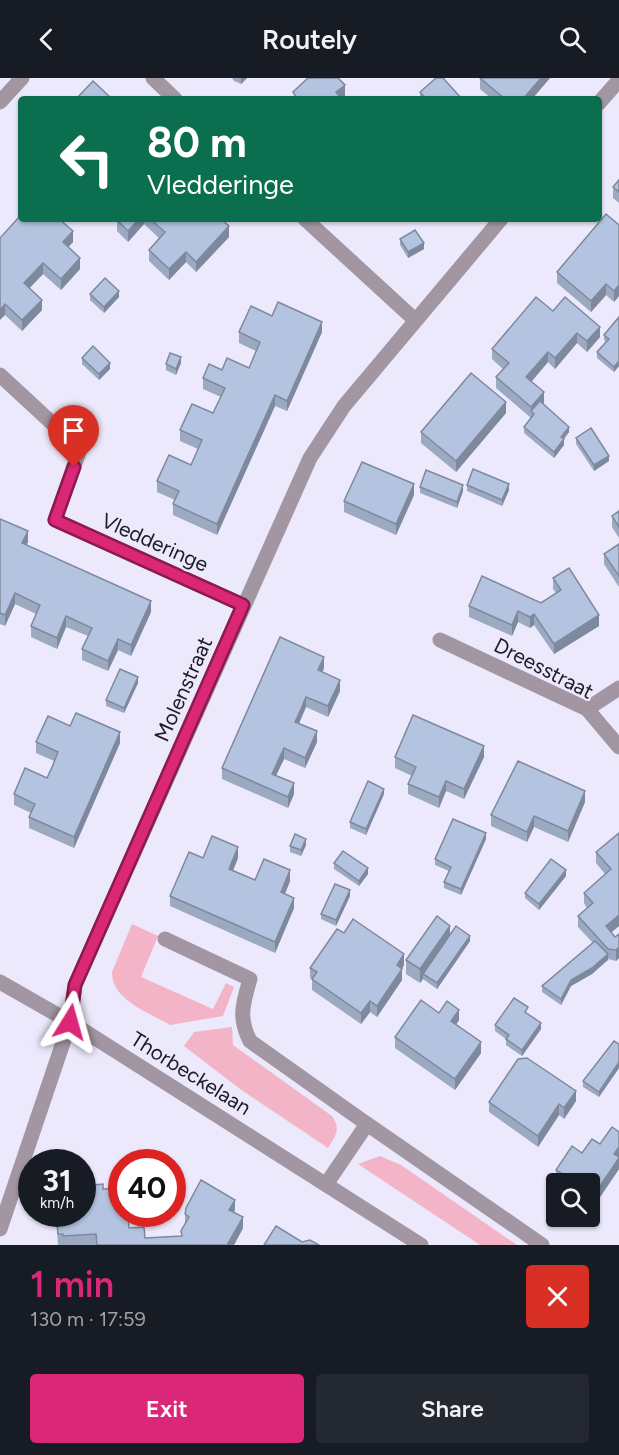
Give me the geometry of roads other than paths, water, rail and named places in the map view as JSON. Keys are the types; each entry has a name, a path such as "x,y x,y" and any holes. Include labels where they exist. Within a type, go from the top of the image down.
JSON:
{"street":[{"path":"0,102 22,78"},
{"path":"153,78 172,96"},
{"path":"602,99 619,80"},
{"path":"308,222 415,320"},
{"name":"Molenstraat","path":"0,1228 70,1022 75,985 310,458 344,406 498,222"},
{"name":"Vledderinge","path":"0,375 80,450 55,520 243,605"},
{"name":"Dreesstraat","path":"440,640 587,709 619,747"},
{"path":"587,709 619,688"},
{"path":"165,939 250,979 240,1011 243,1027 250,1041 542,1245"},
{"name":"Thorbeckelaan","path":"0,982 70,1022 327,1183 421,1245"},
{"path":"327,1183 367,1124"}]}
